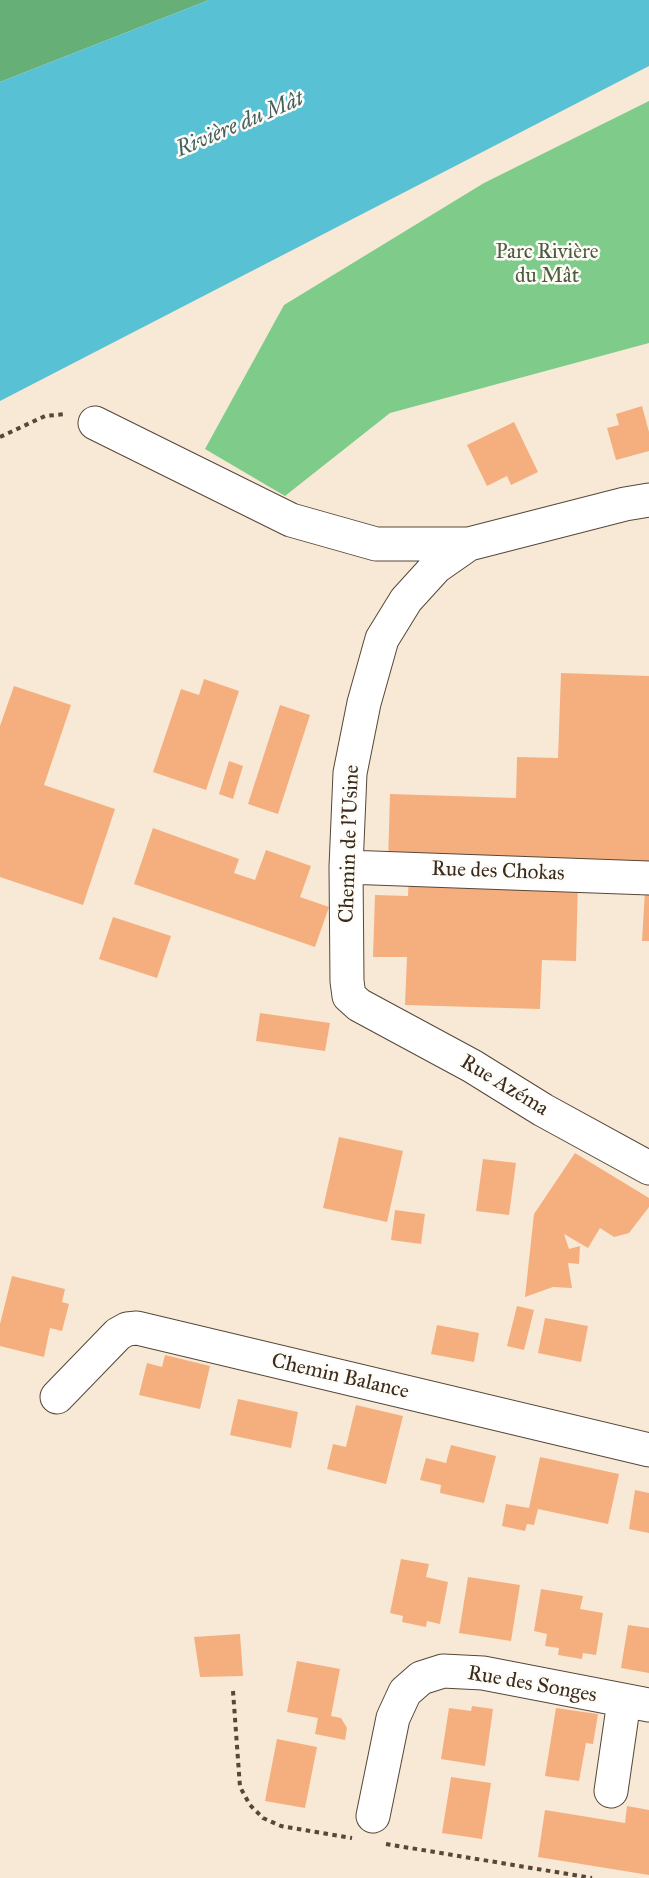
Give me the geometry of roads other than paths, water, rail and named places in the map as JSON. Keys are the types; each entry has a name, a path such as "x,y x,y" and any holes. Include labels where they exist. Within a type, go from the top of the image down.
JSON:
{"street":[{"path":"95,423 291,520 376,544 469,544"},
{"name":"Chemin de l'Usine","path":"359,1005 349,996 347,981 346,867 350,773 364,704 382,639 406,600 436,567 469,544 625,504 649,500"},
{"name":"Rue des Chokas","path":"346,867 649,878"},
{"name":"Rue Azéma","path":"359,1005 472,1066 543,1110 649,1168"},
{"name":"Chemin Balance","path":"57,1397 118,1334 127,1329 137,1328 649,1450"},
{"name":"Rue des Songes","path":"373,1816 393,1718 405,1692 421,1678 443,1671 483,1674 636,1703"},
{"path":"610,1791 636,1703"}],"water":[{"name":"Rivière du Mât","path":"209,0 649,0 649,66 0,401 0,82"}],"park label":[{"name":"Parc Rivière du Mât","path":"547,265"}]}
